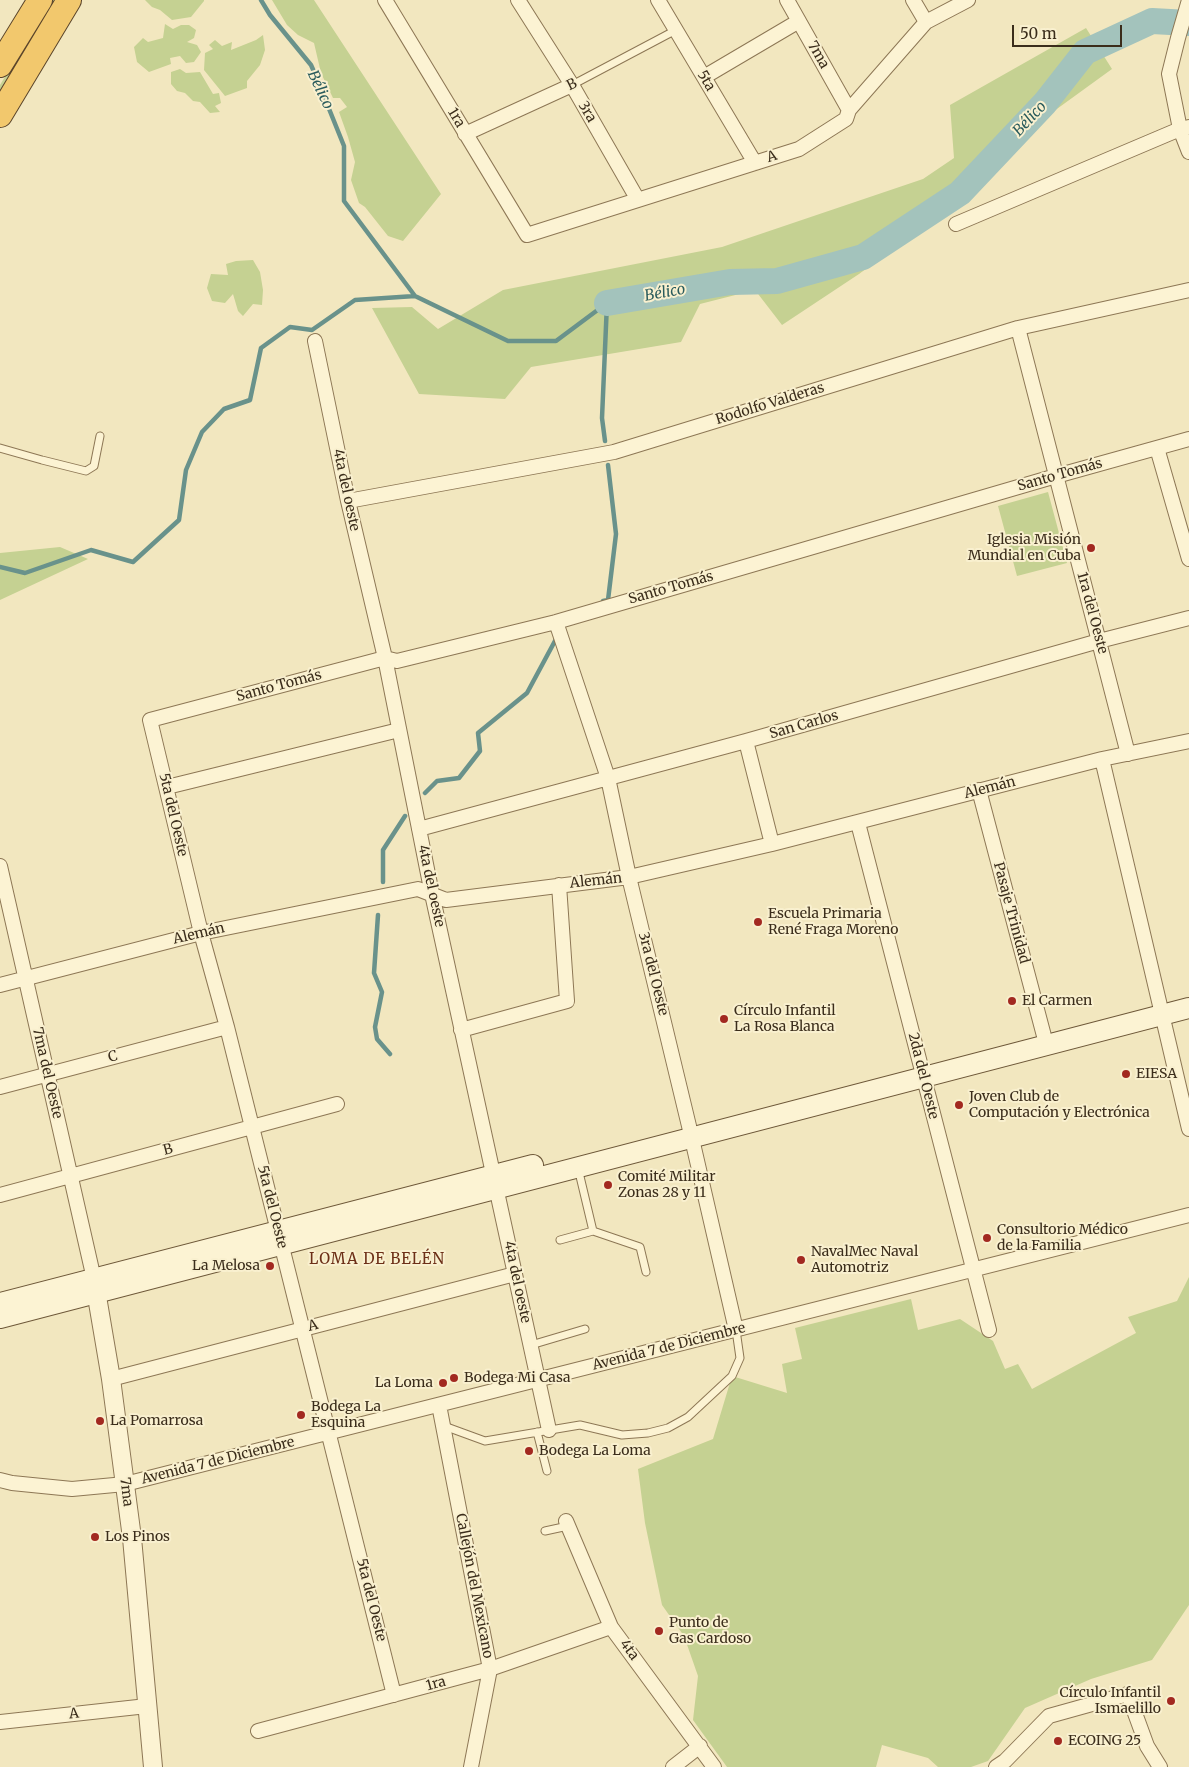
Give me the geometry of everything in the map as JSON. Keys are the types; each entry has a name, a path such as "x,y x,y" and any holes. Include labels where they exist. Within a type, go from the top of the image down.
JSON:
{"highway":[{"path":"0,65 40,0"},
{"path":"0,115 70,0"}],"main road":[{"path":"0,1318 96,1286 1162,1010 1189,998"},
{"path":"922,1072 1044,1036 1162,1010 1189,1008"},
{"path":"495,1182 578,1168 691,1132"},
{"path":"0,1303 96,1286"}],"street":[{"name":"1ra","path":"385,0 527,235"},
{"name":"3ra","path":"518,0 572,85 638,200"},
{"name":"5ta","path":"658,0 755,163"},
{"name":"7ma","path":"787,0 850,110"},
{"path":"913,0 926,22"},
{"name":"A","path":"527,235 799,149 846,119 850,110 926,22 968,0"},
{"path":"1189,1 1169,74 1189,152"},
{"path":"704,78 799,21"},
{"name":"B","path":"466,134 572,85"},
{"path":"956,224 1184,128"},
{"name":"Rodolfo Valderas","path":"348,501 614,452 1018,328 1189,290"},
{"name":"1ra del Oeste","path":"1018,328 1128,754"},
{"name":"4ta del oeste","path":"315,341 348,501 385,658 461,1030 531,1344 538,1380 543,1431"},
{"name":"Santo Tomás","path":"150,720 385,658 397,661 556,622 1189,439"},
{"path":"1157,448 1189,559"},
{"name":"San Carlos","path":"419,829 746,741 1099,641 1189,618"},
{"name":"3ra del Oeste","path":"556,622 608,778 629,877 691,1132 736,1330"},
{"name":"5ta del Oeste","path":"150,720 201,933 227,1027 394,1695"},
{"path":"166,787 399,730"},
{"path":"746,741 772,844"},
{"name":"Alemán","path":"0,985 201,933 418,889 446,900 629,877 858,823 1102,759 1189,741"},
{"path":"1102,759 1189,1129"},
{"name":"Pasaje Trinidad","path":"979,790 1044,1036"},
{"name":"2da del Oeste","path":"858,823 988,1330"},
{"name":"7ma del Oeste","path":"0,866 96,1286"},
{"path":"461,1030 567,1001 560,885"},
{"name":"C","path":"0,1087 227,1027"},
{"name":"B","path":"0,1196 337,1104"},
{"name":"Avenida 7 de Diciembre","path":"0,1480 72,1489 126,1484 1189,1215"},
{"name":"A","path":"111,1379 515,1274"},
{"name":"7ma","path":"96,1286 126,1484 153,1767"},
{"name":"Callejón del Mexicano","path":"438,1405 490,1669 471,1767"},
{"name":"4ta","path":"567,1523 611,1627 714,1767"},
{"name":"1ra","path":"258,1731 490,1669 611,1627"},
{"path":"996,1767 1004,1762 1049,1716 1128,1694 1146,1746 1160,1767"},
{"name":"A","path":"0,1722 148,1706"},
{"path":"673,1767 700,1746"}],"lane":[{"name":"B","path":"572,85 676,30"},
{"path":"0,448 86,471 94,466 100,436"},
{"path":"578,1168 593,1231"},
{"path":"560,1240 593,1231 640,1247 646,1272"},
{"path":"531,1344 585,1329"},
{"path":"442,1425 485,1441 580,1425 622,1435 648,1433 668,1428 688,1417 732,1376 740,1358 736,1330"},
{"path":"543,1431 547,1471"},
{"path":"545,1531 567,1523"}],"green space":[{"path":"51,0 60,0 0,100 0,85"},
{"path":"145,0 204,1 191,17 172,20"},
{"path":"272,0 314,0 441,194 403,241 388,236 365,207 359,203 351,180 355,162 339,112 347,107 340,98 333,98 321,73 314,43 298,35 287,25"},
{"path":"165,24 173,29 181,25 189,25 196,30 194,38 187,42 197,45 201,52 194,62 186,63 180,56 170,58 171,64 149,72 137,62 134,47 143,38 148,42 163,38"},
{"path":"1086,28 1112,69 1032,127 969,193 859,274 782,325 755,290 700,304 681,342 531,367 505,399 419,394 372,308 412,307 438,329 503,290 722,247 923,179 954,158 950,105"},
{"path":"263,35 265,50 260,65 247,81 247,88 225,96 204,70 205,53 213,49 209,45 215,40 222,46 232,42 231,50 256,40"},
{"path":"180,69 186,73 200,72 213,94 219,93 221,103 215,106 220,112 210,113 200,102 193,101 185,93 177,91 171,84 171,72"},
{"path":"253,260 260,272 263,290 262,305 253,304 243,316 238,311 233,294 225,303 212,301 207,288 211,274 228,275 226,264 236,261"},
{"path":"1048,492 1067,563 1017,576 998,506"},
{"path":"60,547 88,559 0,600 0,553"},
{"path":"1189,1277 1189,1605 1152,1660 1091,1679 1025,1708 988,1761 971,1767 938,1767 928,1758 882,1745 876,1767 727,1767 693,1720 698,1676 684,1636 662,1605 645,1523 638,1469 713,1439 732,1376 787,1393 782,1364 802,1359 795,1328 911,1299 918,1330 960,1319 993,1341 1005,1369 1018,1364 1032,1389 1136,1333 1128,1317 1177,1301"}],"waterway":[{"name":"Bélico","path":"261,0 270,15 311,65 315,74 344,146 344,201 415,296 508,341 556,341 607,303"},
{"name":"Bélico","path":"607,303 730,282 777,281 863,257 960,193 1045,103 1085,52 1152,21 1189,23"},
{"path":"0,567 25,573 91,550 133,562 179,520 186,470 202,432 224,409 250,400 261,348 290,327 312,330 355,300 415,296"},
{"path":"605,441 602,418 607,303"},
{"path":"603,601 608,600 616,534 608,465"},
{"path":"425,793 437,781 459,778 480,751 478,733 527,693 556,639"},
{"path":"383,882 383,850 405,816"},
{"path":"378,915 374,973 382,992 375,1027 377,1039 390,1054"}],"place":[{"name":"Iglesia Misión Mundial en Cuba","path":"1091,548"},
{"name":"Escuela Primaria René Fraga Moreno","path":"758,922"},
{"name":"El Carmen","path":"1012,1001"},
{"name":"Círculo Infantil La Rosa Blanca","path":"724,1019"},
{"name":"EIESA","path":"1126,1074"},
{"name":"Joven Club de Computación y Electrónica","path":"959,1105"},
{"name":"Comité Militar Zonas 28 y 11","path":"608,1185"},
{"name":"Consultorio Médico de la Familia","path":"987,1238"},
{"name":"NavalMec Naval Automotriz","path":"801,1260"},
{"name":"La Melosa","path":"270,1266"},
{"name":"Bodega Mi Casa","path":"454,1378"},
{"name":"La Loma","path":"443,1383"},
{"name":"Bodega La Esquina","path":"301,1415"},
{"name":"La Pomarrosa","path":"100,1421"},
{"name":"Bodega La Loma","path":"529,1451"},
{"name":"Los Pinos","path":"95,1537"},
{"name":"Punto de Gas Cardoso","path":"659,1631"},
{"name":"Círculo Infantil Ismaelillo","path":"1171,1701"},
{"name":"ECOING 25","path":"1058,1741"}],"district":[{"name":"LOMA DE BELÉN","path":"377,1260"}]}
